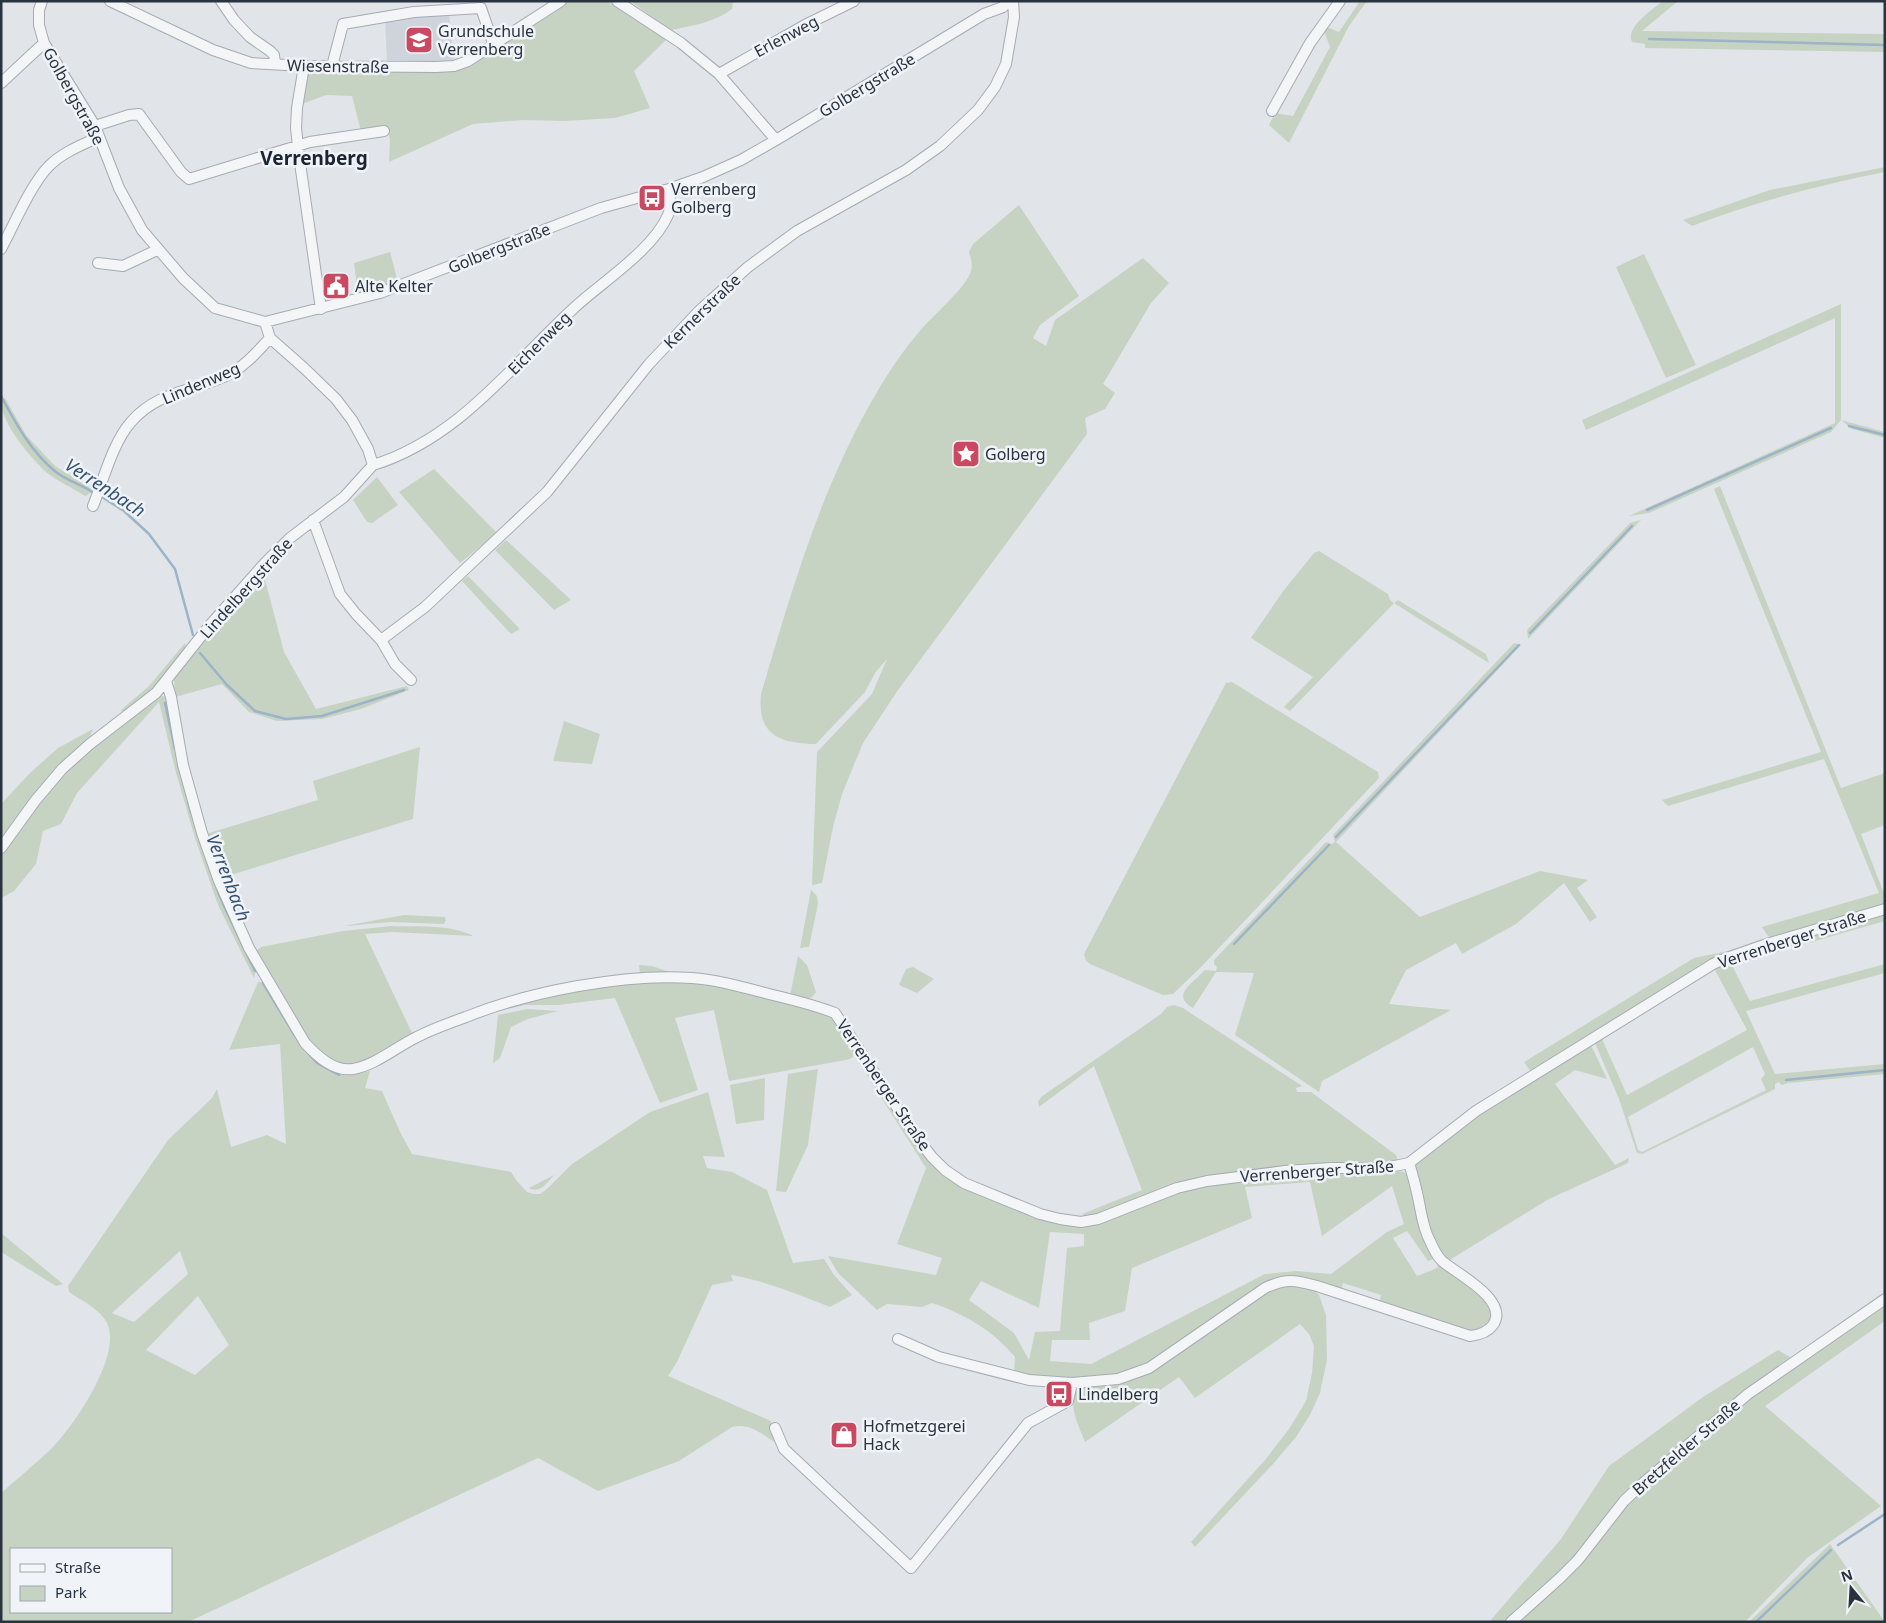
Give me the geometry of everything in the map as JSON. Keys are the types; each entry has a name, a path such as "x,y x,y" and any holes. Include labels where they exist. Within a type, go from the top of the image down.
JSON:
{"street":[{"name":"Golbergstraße","path":"42,1 39,10 39,25 44,43 95,126 119,188 142,230 157,250 183,278 215,308 265,322 380,294 601,208 670,189 741,160 984,14 1003,7 1008,1"},
{"name":"Wiesenstraße","path":"110,1 213,50 251,63 304,66 436,67 454,66 468,61 561,1"},
{"path":"221,1 234,20 250,37 270,50 274,55 275,64"},
{"path":"617,1 681,43 719,74 776,140"},
{"name":"Erlenweg","path":"719,74 805,25 854,1"},
{"name":"Kernerstraße","path":"381,640 425,606 547,492 649,364 699,311 748,267 797,231 906,170 940,146 978,110 995,87 1006,64 1014,18 1013,1"},
{"path":"1272,111 1310,43 1340,1"},
{"path":"332,66 343,24 414,12 481,8 494,46"},
{"path":"1,84 44,43"},
{"path":"304,66 297,108 298,145 321,309"},
{"path":"95,126 129,114 139,114 181,172 189,179 298,145 384,131"},
{"path":"1,249 34,188 49,166 72,149 99,137"},
{"name":"Eichenweg","path":"373,465 416,448 473,408 574,308 638,254 650,241 669,214 670,189"},
{"path":"98,263 123,266 157,250"},
{"path":"265,322 270,338 336,399 361,434 373,465"},
{"name":"Lindenweg","path":"93,506 120,438 131,421 145,408 169,395 229,374 247,363 270,338"},
{"name":"Lindelbergstraße","path":"1,848 62,769 90,744 156,692 241,589 290,538 344,497 373,465"},
{"path":"313,520 340,594 381,640 396,664 411,680"},
{"name":"Verrenberger Straße","path":"166,681 183,765 202,833 232,913 249,948 305,1043 316,1056 333,1066 351,1069 368,1064 417,1036 493,1007 563,990 609,982 648,978 691,978 746,988 811,1004 834,1013 918,1139 945,1170 964,1183 1040,1214 1081,1222 1098,1219 1161,1193 1207,1180 1285,1171 1331,1168 1385,1168 1410,1163 1476,1111 1724,958 1885,909"},
{"path":"898,1339 939,1357 1029,1380 1072,1383 1118,1379 1148,1368 1265,1288 1277,1282 1288,1280 1317,1286 1470,1336 1486,1332 1495,1322 1494,1304 1488,1295 1440,1259 1429,1240 1422,1218 1410,1163"},
{"name":"Bretzfelder Straße","path":"1512,1622 1578,1560 1624,1501 1642,1484 1748,1394 1885,1299"},
{"path":"775,1428 784,1449 911,1568 1028,1423 1068,1401 1072,1383"}],"shaded area":[{"name":"Grundschule Verrenberg","path":"449,13 454,60 438,62 387,60 385,20"}],"green space":[{"path":"569,1 607,1 666,40 634,71 650,108 615,118 564,121 523,120 473,124 389,162 390,140 387,127 361,131 352,96 326,95 302,104 306,75 313,69 456,71 475,62"},
{"path":"630,1 733,1 732,9 718,17 703,23 671,30"},
{"path":"1360,1 1367,1 1349,26 1289,143 1269,125 1275,113 1293,116 1330,47 1324,31 1327,27 1339,32"},
{"path":"1663,1 1678,1 1642,31 1885,34 1885,52 1645,48 1645,44 1632,42 1632,30 1641,19"},
{"path":"1885,167 1885,172 1787,195 1739,209 1692,226 1683,220 1770,190"},
{"path":"1019,205 1079,296 1040,325 1033,338 1046,346 1055,320 1143,258 1169,283 1151,303 1103,384 1115,393 1105,409 1085,418 1087,434 898,690 863,743 842,794 833,827 822,883 812,885 817,752 872,694 887,659 875,673 865,692 816,744 792,742 782,739 767,728 761,708 761,694 785,615 825,498 860,423 880,387 909,344 956,294 968,278 972,266 969,252 973,244"},
{"path":"390,252 398,282 358,293 354,263"},
{"path":"1644,254 1696,365 1666,378 1616,267"},
{"path":"1841,304 1841,420 1831,432 1649,513 1629,516 1835,423 1835,318 1586,430 1582,420"},
{"path":"5,398 26,435 55,466 95,491 85,496 50,475 40,466 11,430 2,410 1,402"},
{"path":"1841,420 1885,432 1885,438 1852,429"},
{"path":"434,469 497,533 460,563 399,492"},
{"path":"377,477 398,505 372,523 367,522 353,500"},
{"path":"1720,486 1841,788 1885,773 1885,825 1861,834 1885,896 1885,901 1880,907 1774,938 1768,936 1762,927 1879,893 1824,759 1668,806 1662,800 1821,752 1714,489"},
{"path":"1641,520 1528,639 1527,630 1630,523"},
{"path":"506,540 571,600 554,610 495,550"},
{"path":"1319,551 1388,594 1390,600 1394,603 1290,711 1284,707 1313,677 1251,638 1284,590 1314,553"},
{"path":"263,572 284,652 316,709 407,686 409,690 361,709 322,719 277,721 249,712 222,684 175,697 174,678 210,630"},
{"path":"468,576 520,629 511,634 462,581"},
{"path":"1398,600 1486,654 1489,663 1394,603"},
{"path":"185,643 186,651 153,690 126,711 120,711 149,686"},
{"path":"1514,643 1521,645 1336,842 1420,917 1540,871 1588,880 1577,888 1597,917 1590,922 1564,883 1516,924 1462,954 1456,943 1406,970 1389,1004 1451,1010 1322,1081 1319,1092 1235,1035 1254,973 1216,972 1193,1008 1183,998 1186,989 1205,970 1216,971 1217,967 1214,964 1214,960 1326,842 1332,844 1335,842 1333,835"},
{"path":"1232,682 1378,772 1379,778 1203,965 1173,994 1163,995 1090,964 1086,961 1084,954 1226,683"},
{"path":"164,696 168,703 181,765 256,968 254,978 218,905 195,838 176,773 159,702 77,793 61,824 43,831 36,864 14,891 1,898 1,853 37,803 64,772 91,746 156,697"},
{"path":"564,721 600,734 592,764 553,761"},
{"path":"93,729 89,739 1,843 1,804 30,773 58,748"},
{"path":"420,747 413,819 221,878 206,834 318,800 313,781"},
{"path":"811,890 817,896 818,904 809,947 800,948"},
{"path":"1885,912 1885,921 1732,965 1750,1001 1885,964 1885,973 1746,1011 1775,1074 1885,1064 1885,1074 1782,1085 1778,1082 1775,1084 1775,1089 1642,1154 1637,1153 1619,1099 1595,1043 1596,1039 1728,961","holes":["1715,970 1747,1030 1627,1095 1602,1039","1753,1047 1765,1074 1761,1079 1766,1090 1642,1152 1638,1150 1628,1117"]},
{"path":"404,915 445,917 446,920 444,924 391,922 344,926"},
{"path":"391,926 444,928 474,936 392,932 365,934 413,1035 367,1062 350,1066 334,1064 307,1042 255,952 261,947 343,931"},
{"path":"1762,939 1761,942 1531,1072 1524,1062 1694,958 1728,951"},
{"path":"798,956 807,965 816,992 808,999 790,996"},
{"path":"639,965 652,966 675,974 640,975"},
{"path":"913,967 934,979 917,993 899,985 906,969"},
{"path":"258,982 264,982 304,1045 332,1069 353,1075 370,1071 365,1088 382,1091 412,1154 511,1172 527,1192 534,1194 540,1194 572,1164 650,1112 708,1092 725,1157 703,1156 707,1168 732,1172 767,1190 793,1263 824,1259 834,1275 852,1295 830,1307 769,1284 731,1275 733,1281 712,1285 677,1362 668,1376 771,1421 773,1435 777,1444 761,1433 745,1426 732,1427 679,1461 598,1491 538,1458 188,1622 1,1622 1,1493 50,1450 70,1426 93,1391 108,1353 110,1337 107,1323 95,1309 69,1292 68,1286 168,1140 212,1098 217,1089 231,1147 267,1135 286,1144 280,1044 229,1050","holes":["180,1251 188,1274 134,1322 112,1313","198,1296 229,1345 195,1375 146,1350"]},
{"path":"648,982 691,982 744,991 830,1014 856,1051 852,1058 846,1060 729,1081 714,1010 675,1018 698,1090 660,1103 615,998 558,1005 525,1005 498,1011 533,998 563,992"},
{"path":"1174,1005 1183,1008 1302,1086 1296,1088 1297,1092 1311,1092 1396,1155 1398,1162 1385,1165 1249,1172 1086,1218 1082,1214 1142,1190 1094,1066 1039,1107 1038,1102 1041,1097 1161,1014 1167,1007"},
{"path":"527,1009 558,1011 528,1019 511,1027 500,1058 493,1063 498,1015"},
{"path":"1590,1043 1607,1079 1575,1070 1555,1084 1615,1165 1629,1158 1628,1163 1549,1199 1448,1261 1430,1237 1415,1176 1415,1165 1419,1158 1478,1114"},
{"path":"858,1061 864,1062 942,1173 1081,1226 1189,1187 1282,1174 1388,1170 1404,1172 1409,1177 1436,1258 1428,1261 1407,1231 1393,1238 1417,1276 1435,1269 1441,1264 1456,1278 1479,1292 1491,1310 1492,1318 1485,1329 1468,1332 1379,1303 1381,1295 1343,1283 1341,1291 1287,1277 1147,1365 1118,1377 1051,1379 1014,1372 1015,1357 988,1331 977,1324 955,1312 932,1303 922,1307 887,1304 877,1310 838,1273 828,1256 936,1275 942,1258 897,1244 926,1168","holes":["1310,1182 1322,1236 1392,1186 1404,1224 1387,1232 1331,1274 1296,1271 1265,1274 1091,1364 1050,1361 1052,1340 1090,1340 1089,1323 1125,1311 1132,1268 1252,1218 1245,1187","1050,1232 1084,1234 1084,1246 1067,1248 1060,1331 1035,1332 1029,1360 1014,1333 969,1300 981,1281 1039,1308"]},
{"path":"818,1069 808,1145 786,1192 776,1191 788,1074"},
{"path":"765,1078 764,1120 736,1124 730,1085"},
{"path":"554,1175 540,1189 529,1188"},
{"path":"1,1233 63,1284 56,1286 1,1252"},
{"path":"1289,1283 1313,1289 1319,1295 1326,1315 1327,1360 1320,1393 1310,1415 1296,1437 1195,1547 1191,1542 1265,1460 1289,1429 1306,1401 1312,1373 1314,1346 1309,1334 1300,1324 1195,1398 1179,1377 1085,1442 1074,1413 1073,1406 1076,1392 1081,1387 1119,1382 1267,1290"},
{"path":"1885,1299 1885,1321 1765,1406 1881,1506 1807,1558 1745,1622 1523,1622 1518,1616 1511,1622 1489,1622 1561,1539 1609,1466 1703,1397 1778,1350 1795,1360"},
{"path":"1830,1544 1885,1622 1749,1622"}],"waterway":[{"path":"1649,39 1885,45"},
{"name":"Verrenbach","path":"1,396 12,417 39,456 56,472 94,493"},
{"path":"1849,426 1885,435"},
{"path":"1647,510 1831,428"},
{"name":"Verrenbach","path":"99,495 124,511 149,534 175,569 193,635"},
{"path":"1530,633 1632,526"},
{"path":"1336,837 1519,645"},
{"path":"200,653 227,685 255,711 286,719 322,716 404,690"},
{"name":"Verrenbach","path":"165,703 175,749"},
{"name":"Verrenbach","path":"188,801 191,813"},
{"path":"1234,944 1329,845"},
{"name":"Verrenbach","path":"216,886 255,971"},
{"name":"Verrenbach","path":"263,983 295,1036"},
{"name":"Verrenbach","path":"308,1053 317,1063 339,1075"},
{"path":"1786,1080 1885,1070"},
{"path":"1838,1545 1885,1514"},
{"path":"1756,1622 1831,1550"}],"place":[{"name":"Grundschule Verrenberg","path":"419,40"},
{"name":"Verrenberg Golberg","path":"652,198"},
{"name":"Alte Kelter","path":"336,286"},
{"name":"Golberg","path":"966,454"},
{"name":"Lindelberg","path":"1059,1394"},
{"name":"Hofmetzgerei Hack","path":"844,1435"}],"district":[{"name":"Verrenberg","path":"314,158"}]}
